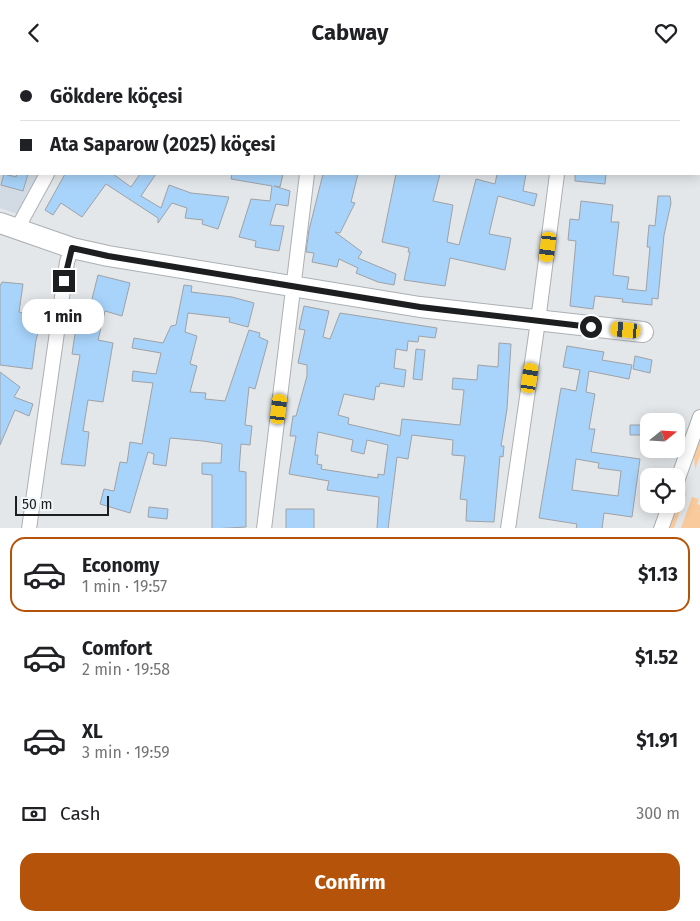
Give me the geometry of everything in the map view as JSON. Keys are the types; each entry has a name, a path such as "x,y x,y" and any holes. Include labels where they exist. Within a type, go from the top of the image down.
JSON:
{"street":[{"path":"46,175 9,226 72,248 108,256 420,307 643,332"},
{"path":"264,528 307,175"},
{"path":"508,528 557,175"},
{"path":"29,528 67,262 72,248"},
{"path":"682,468 700,417"},
{"path":"661,528 667,513"}],"shaded area":[{"path":"0,175 44,175 23,216 0,208"},
{"path":"700,439 700,456 695,469 694,456"},
{"path":"692,497 699,499 697,504 700,505 700,528 681,528"},
{"path":"674,513 679,513 674,528 669,528"}],"building":[{"path":"4,175 16,177 17,175 28,175 23,191 1,185"},
{"path":"64,175 114,175 131,187 139,175 155,175 141,196 161,208 169,185 191,193 229,197 218,229 202,224 203,220 185,218 187,208 172,203 158,223 158,218 106,184 82,217 61,203 53,215 45,210"},
{"path":"232,175 283,175 280,187 274,186 290,191 288,206 276,204 270,225 284,226 279,251 255,247 256,241 239,237 251,199 270,201 272,186 231,179"},
{"path":"323,175 358,175 351,202 355,203 340,233 335,232 362,252 358,258 396,274 394,285 378,282 356,273 358,268 339,259 337,267 312,262 314,253 306,252 309,230"},
{"path":"396,175 440,175 433,201 453,205 447,242 459,245 476,179 495,184 497,175 526,175 523,191 537,194 534,206 498,196 489,234 511,238 505,270 450,258 445,286 404,280 410,252 408,252 409,248 382,242"},
{"path":"575,175 606,175 605,184 575,181"},
{"path":"658,196 670,196 671,203 664,235 658,299 652,298 652,305 622,302 623,299 595,296 593,309 570,306 576,241 568,240 570,219 579,220 581,201 613,205 611,222 619,222 613,275 629,277 627,289 646,291 650,247 647,247 649,225 655,226"},
{"path":"98,275 130,283 122,316 105,311 98,340 113,343 103,402 88,400 83,431 89,432 85,466 61,464 80,355 72,354 75,334 85,301 91,303"},
{"path":"2,282 23,284 19,312 42,319 36,340 32,369 0,365 0,286"},
{"path":"184,285 192,286 191,292 232,297 254,303 248,327 229,322 230,318 188,313 185,332 197,336 190,364 197,366 190,392 206,393 205,399 225,401 249,330 260,333 259,337 268,341 255,389 249,387 245,425 252,426 250,445 241,444 239,471 246,472 246,527 212,528 212,475 202,474 202,463 221,463 222,444 203,441 170,438 166,466 153,464 154,454 148,452 130,513 100,504 104,489 114,491 120,462 127,463 130,442 142,444 153,383 132,381 133,371 156,374 161,353 132,348 134,338 163,343 171,326 176,325"},
{"path":"304,306 329,311 323,337 330,339 340,313 437,328 435,338 419,336 418,342 408,341 407,351 396,349 394,368 406,370 404,387 380,383 379,387 376,386 374,400 344,394 338,415 349,418 348,424 400,436 402,419 460,425 464,390 452,389 453,378 477,380 478,365 498,367 499,343 511,344 507,409 501,446 504,446 503,457 500,456 494,522 466,521 467,500 460,499 465,456 452,455 453,440 412,435 408,459 397,457 388,528 377,528 379,497 327,490 329,481 289,474 296,436 290,436 293,416 296,416 307,376 307,365 298,363 305,330 299,329","holes":["318,432 353,440 351,451 364,454 367,440 388,445 384,475 378,474 378,478 321,469 322,465 317,464 318,455 315,455"]},
{"path":"567,346 604,352 602,360 632,365 629,379 589,371 586,392 595,394 589,429 595,429 591,452 640,459 632,517 604,513 602,528 576,528 577,524 539,518 561,388 576,391 580,370 563,367","holes":["576,459 599,463 598,468 621,471 618,496 572,490"]},
{"path":"416,349 425,350 422,380 413,379"},
{"path":"635,356 652,360 650,373 633,369"},
{"path":"0,372 20,387 14,397 33,404 29,416 15,410 0,445"},
{"path":"630,425 640,425 640,435 630,435"},
{"path":"149,507 168,509 167,519 148,517"},
{"path":"286,509 314,509 314,528 286,528"}],"route":[{"path":"64,281 67,262 72,248 108,256 420,307 591,327"}]}
